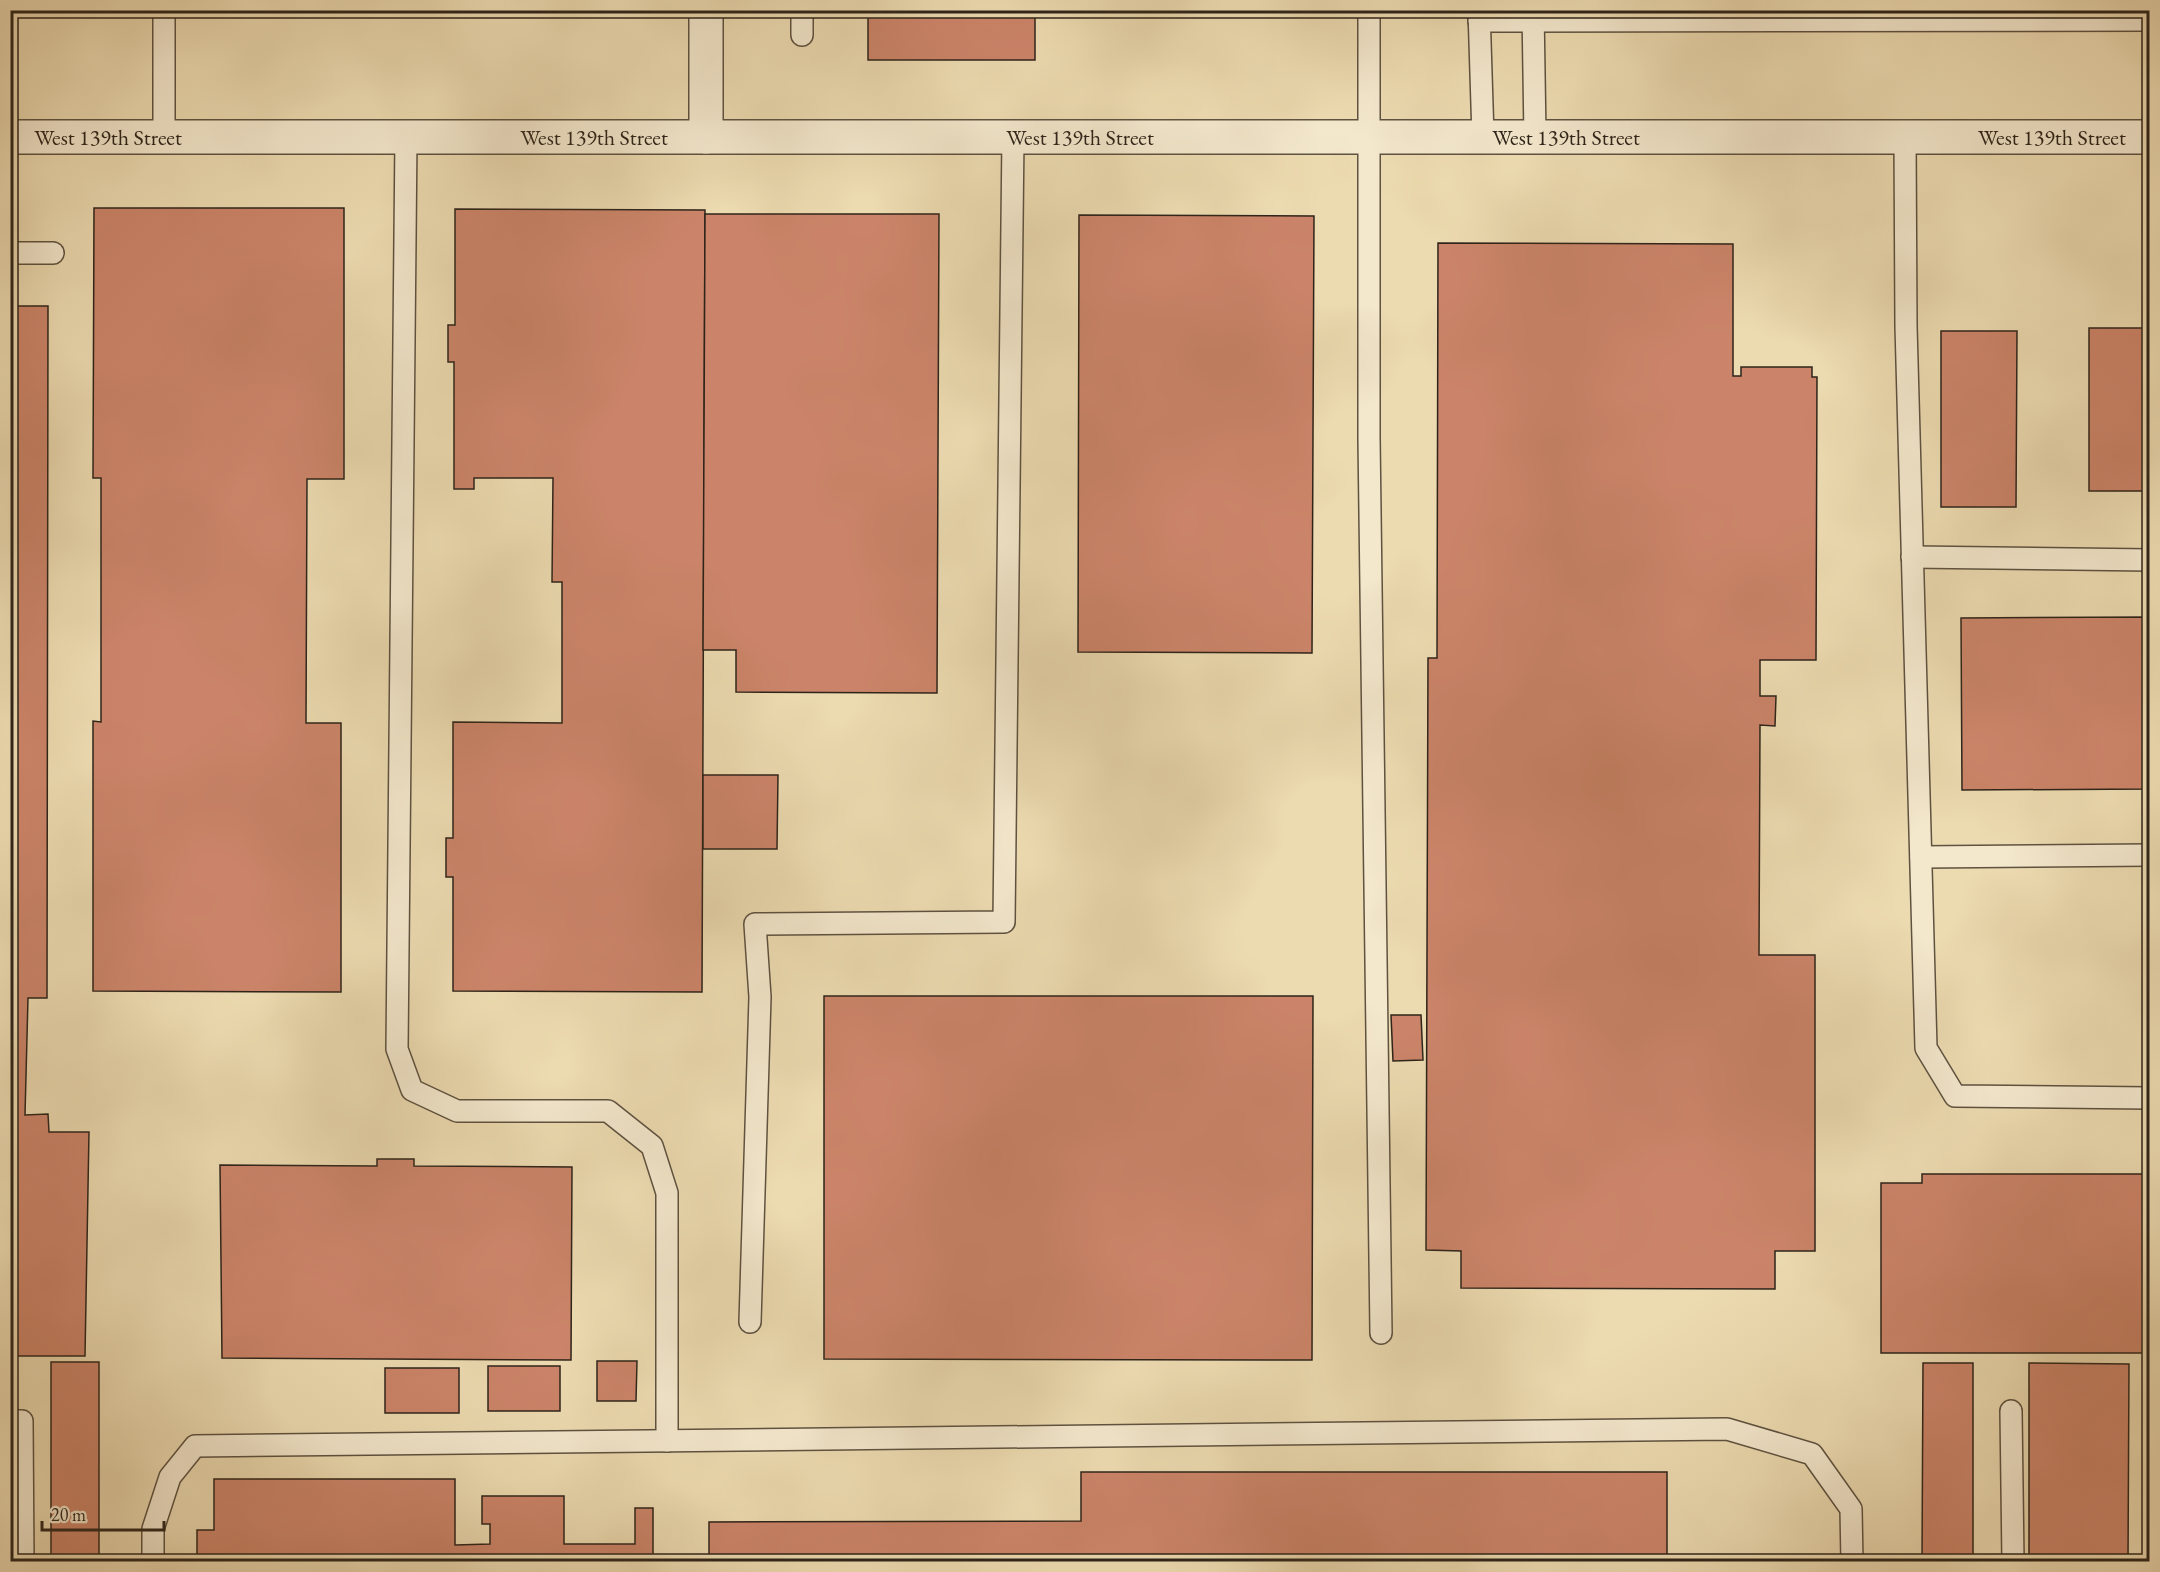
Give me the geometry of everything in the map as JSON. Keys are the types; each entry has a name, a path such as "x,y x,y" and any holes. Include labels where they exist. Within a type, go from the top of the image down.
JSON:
{"street":[{"path":"706,10 706,137"},
{"name":"West 139th Street","path":"10,137 2150,137"}],"lane":[{"path":"164,10 164,137"},
{"path":"802,10 802,35"},
{"path":"1369,10 1369,438 1381,1333"},
{"path":"1483,137 1479,16 2150,20"},
{"path":"1533,16 1535,137"},
{"path":"406,137 397,1049 412,1090 457,1111 608,1111 652,1146 667,1193 667,1441"},
{"path":"750,1322 760,997 755,924 1004,922 1013,137"},
{"path":"1905,137 1906,326 1926,1048 1955,1096 2150,1098"},
{"path":"10,253 53,253"},
{"path":"1912,557 2150,560"},
{"path":"1920,856 2150,855"},
{"path":"2011,1411 2013,1562"},
{"path":"10,1421 22,1421 22,1562"},
{"path":"153,1562 153,1529 170,1476 195,1446 1727,1430 1812,1454 1851,1509 1852,1562"}],"building":[{"path":"868,10 1035,10 1035,60 868,60"},
{"path":"94,208 344,208 344,479 307,479 306,723 341,723 341,992 93,991 93,721 101,722 101,478 93,478"},
{"path":"455,209 705,210 702,992 453,991 453,877 446,877 446,838 453,838 453,722 562,723 562,582 552,582 553,478 474,478 474,489 454,489 454,362 448,362 448,325 455,325"},
{"path":"705,214 939,214 937,693 736,692 736,650 703,650"},
{"path":"1079,215 1314,216 1312,653 1078,652"},
{"path":"1438,243 1733,244 1733,376 1741,376 1741,367 1812,367 1812,377 1817,377 1816,660 1760,660 1760,696 1776,696 1775,726 1760,725 1759,955 1815,955 1815,1251 1775,1251 1775,1289 1461,1288 1461,1251 1426,1250 1428,658 1437,658"},
{"path":"10,306 48,306 47,998 28,998 25,1115 48,1114 49,1132 89,1132 85,1356 10,1356"},
{"path":"2089,328 2150,328 2150,491 2089,491"},
{"path":"1941,331 2017,331 2016,507 1941,507"},
{"path":"2150,617 2150,789 1962,790 1961,618"},
{"path":"703,775 778,775 777,849 703,849"},
{"path":"824,996 1313,996 1312,1360 824,1359"},
{"path":"1391,1015 1421,1015 1423,1060 1393,1061"},
{"path":"377,1159 414,1159 414,1166 572,1167 571,1360 222,1358 220,1165 377,1166"},
{"path":"1922,1174 2150,1174 2150,1353 1881,1353 1881,1183 1922,1183"},
{"path":"597,1361 637,1361 636,1401 597,1401"},
{"path":"51,1362 99,1362 99,1562 51,1562"},
{"path":"1923,1363 1973,1363 1973,1562 1922,1562"},
{"path":"2029,1363 2129,1364 2128,1562 2029,1562"},
{"path":"488,1366 560,1366 560,1411 488,1411"},
{"path":"385,1368 459,1368 459,1413 385,1413"},
{"path":"1081,1472 1667,1472 1667,1562 709,1562 709,1522 1081,1521"},
{"path":"214,1479 455,1479 455,1545 490,1544 490,1524 482,1524 482,1496 564,1496 564,1544 635,1544 635,1508 653,1508 653,1562 197,1562 197,1530 214,1530"}]}
